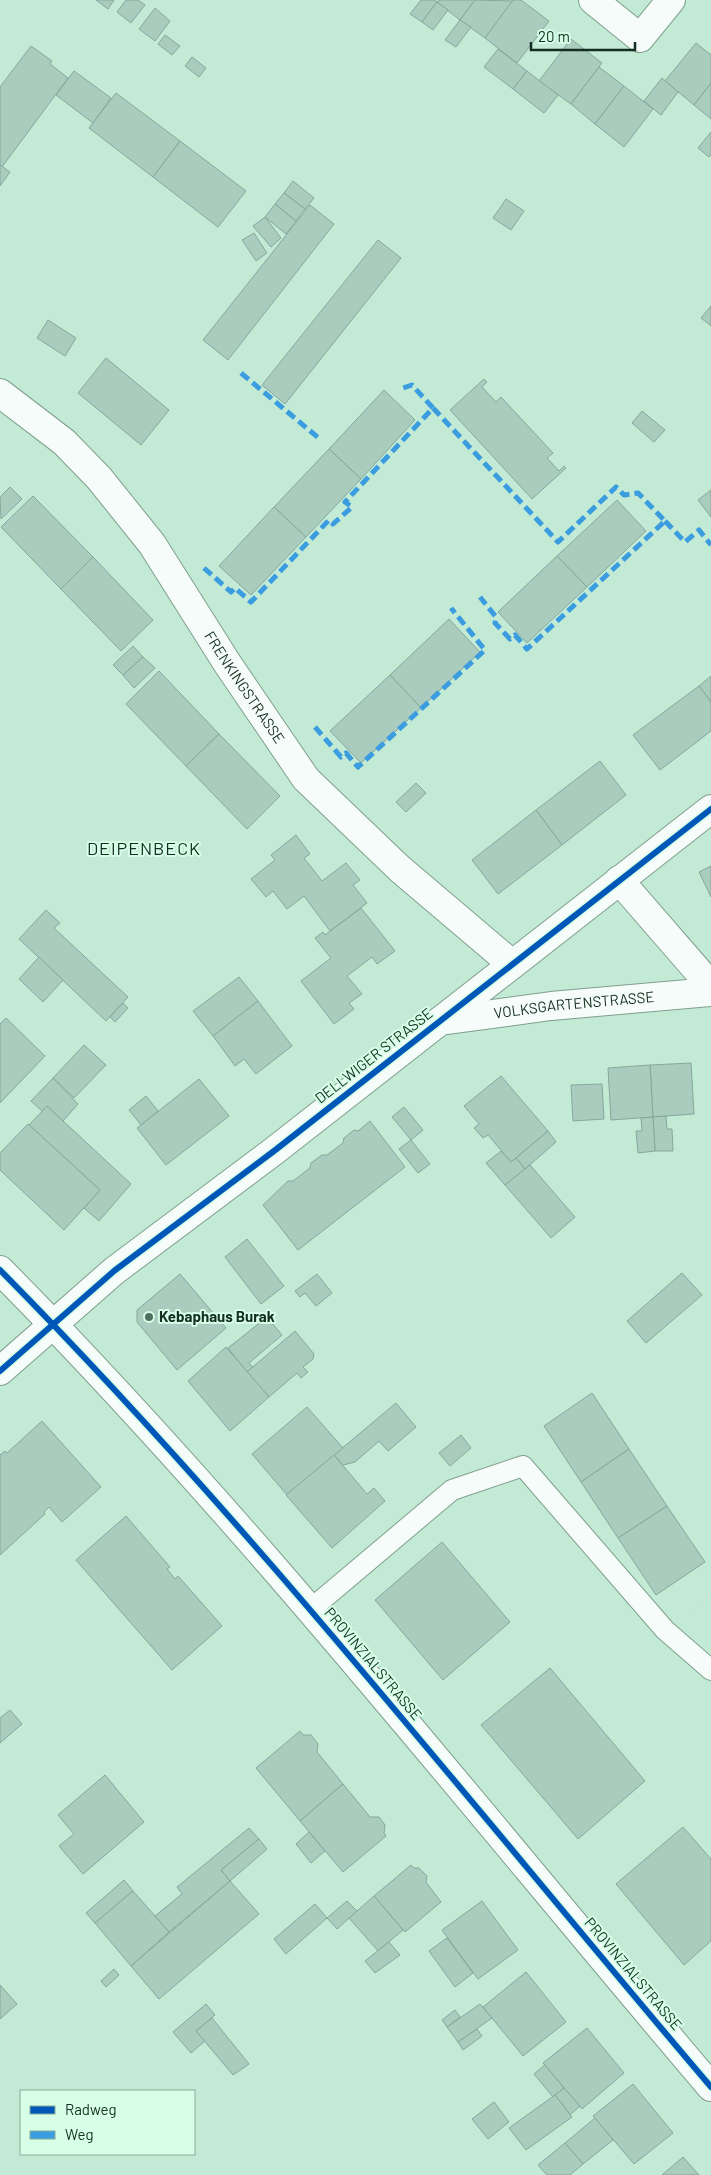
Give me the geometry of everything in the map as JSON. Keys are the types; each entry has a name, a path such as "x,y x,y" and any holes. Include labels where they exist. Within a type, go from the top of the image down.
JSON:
{"street":[{"path":"593,0 640,38 671,0"},
{"name":"FRENKINGSTRASSE","path":"0,393 64,442 100,478 152,544 227,663 306,779 400,869 512,964"},
{"name":"DELLWIGER STRASSE","path":"0,1371 114,1271 274,1152 438,1021 711,809"},
{"path":"619,880 711,986"},
{"name":"VOLKSGARTENSTRASSE","path":"438,1021 551,1006 711,992"},
{"name":"PROVINZIALSTRASSE","path":"0,1270 54,1324 311,1609 711,2087"}],"lane":[{"path":"311,1609 452,1490 522,1466 666,1630 711,1670"}],"building":[{"path":"96,0 114,0 108,9"},
{"path":"126,0 138,0 145,5 131,23 117,12"},
{"path":"421,0 435,0 437,2 422,22 410,14"},
{"path":"439,0 475,0 460,20 437,2"},
{"path":"475,0 513,1 485,38 460,20"},
{"path":"513,0 521,0 549,21 517,63 485,38"},
{"path":"437,2 448,10 433,30 422,22"},
{"path":"155,8 170,21 155,41 139,29"},
{"path":"460,20 471,27 456,47 445,40"},
{"path":"165,35 180,46 172,55 158,44"},
{"path":"571,39 602,63 571,104 539,81"},
{"path":"696,43 711,55 711,83 694,105 665,81"},
{"path":"31,46 52,61 50,64 68,78 2,167 0,165 0,87"},
{"path":"498,49 527,71 513,89 484,67"},
{"path":"192,57 206,68 199,77 185,66"},
{"path":"599,67 624,86 595,124 571,104"},
{"path":"74,71 111,98 93,123 56,95"},
{"path":"527,71 558,95 544,113 513,89"},
{"path":"662,78 678,92 661,115 644,101"},
{"path":"711,83 711,119 694,105"},
{"path":"624,86 653,109 624,147 595,124"},
{"path":"116,93 180,141 153,177 89,128"},
{"path":"711,132 711,155 709,157 698,148"},
{"path":"180,141 246,191 218,227 153,177"},
{"path":"0,165 10,172 0,186"},
{"path":"293,181 314,198 305,209 284,193"},
{"path":"284,193 305,209 296,221 275,204"},
{"path":"506,199 524,211 511,230 493,218"},
{"path":"275,204 296,221 286,234 265,217"},
{"path":"310,205 334,224 228,360 203,340"},
{"path":"265,217 281,238 271,247 253,226"},
{"path":"254,233 267,253 256,261 242,240"},
{"path":"378,240 401,258 285,404 262,385"},
{"path":"711,306 711,326 701,318"},
{"path":"48,320 76,338 65,356 37,338"},
{"path":"106,358 169,410 141,445 78,393"},
{"path":"484,379 487,382 482,387 496,402 501,397 553,453 547,458 559,471 564,466 566,468 532,499 450,410"},
{"path":"384,390 415,420 361,479 329,449"},
{"path":"642,411 665,430 654,442 632,423"},
{"path":"329,449 361,479 306,537 274,507"},
{"path":"10,487 22,499 1,519 0,497"},
{"path":"711,490 711,517 698,500"},
{"path":"33,496 93,557 61,589 1,527"},
{"path":"617,500 646,531 587,587 557,556"},
{"path":"274,507 306,537 251,595 219,566"},
{"path":"557,556 587,587 527,643 498,612"},
{"path":"93,557 153,620 121,651 61,589"},
{"path":"449,619 480,652 421,708 390,675"},
{"path":"133,646 143,657 123,675 113,665"},
{"path":"143,657 155,668 134,688 123,675"},
{"path":"159,671 219,734 186,766 126,704"},
{"path":"390,675 421,708 361,763 330,731"},
{"path":"711,676 711,702 699,686"},
{"path":"699,686 711,702 711,731 660,770 633,735"},
{"path":"219,734 280,796 247,829 186,766"},
{"path":"600,761 626,795 562,845 536,810"},
{"path":"416,783 426,793 406,812 396,802"},
{"path":"536,810 562,845 498,894 472,860"},
{"path":"296,835 310,854 304,858 322,881 346,863 360,880 353,885 367,903 330,931 304,896 287,909 273,891 266,897 251,879 275,860 271,855"},
{"path":"711,866 711,897 699,872"},
{"path":"361,908 395,951 377,964 372,957 347,976 362,994 349,1003 354,1009 334,1024 301,981 331,958 315,938 323,932 325,935"},
{"path":"46,910 60,923 54,928 128,997 106,1021 19,939"},
{"path":"39,957 63,980 43,1002 19,979"},
{"path":"239,977 258,1001 213,1036 193,1011"},
{"path":"258,1001 292,1046 256,1074 244,1059 235,1066 213,1036"},
{"path":"123,1003 128,1008 115,1022 110,1017"},
{"path":"6,1018 45,1056 0,1103 0,1024"},
{"path":"84,1045 106,1065 74,1098 53,1078"},
{"path":"691,1063 694,1114 653,1117 650,1065"},
{"path":"650,1065 653,1117 611,1120 608,1068"},
{"path":"501,1076 548,1131 511,1162 488,1135 483,1138 474,1128 479,1124 464,1106"},
{"path":"53,1078 78,1104 63,1121 47,1106 42,1111 31,1101"},
{"path":"199,1079 229,1116 166,1165 137,1128"},
{"path":"602,1084 604,1119 573,1121 571,1085"},
{"path":"146,1096 158,1111 141,1125 129,1110"},
{"path":"47,1106 131,1184 99,1221 84,1208 100,1190 29,1125"},
{"path":"404,1107 423,1130 411,1140 392,1117"},
{"path":"666,1116 667,1129 672,1129 673,1151 655,1151 653,1117"},
{"path":"653,1117 655,1151 638,1153 636,1131 642,1131 641,1118"},
{"path":"370,1121 405,1167 298,1250 263,1205 288,1181 293,1181 310,1168 311,1163 322,1155 327,1155 343,1143 344,1138 354,1130 358,1131"},
{"path":"28,1124 100,1190 64,1230 0,1170 0,1153"},
{"path":"548,1131 556,1142 525,1169 516,1158"},
{"path":"411,1140 430,1164 418,1173 399,1149"},
{"path":"501,1151 511,1162 516,1158 525,1169 505,1185 486,1163"},
{"path":"530,1165 575,1217 551,1238 505,1185"},
{"path":"247,1239 284,1286 261,1304 225,1257"},
{"path":"682,1273 702,1295 646,1343 627,1321"},
{"path":"180,1274 226,1328 177,1370 137,1322 137,1310"},
{"path":"317,1274 332,1293 316,1306 305,1293 300,1297 295,1291"},
{"path":"267,1317 282,1335 249,1363 253,1367 247,1372 228,1348"},
{"path":"295,1331 314,1354 313,1359 303,1367 308,1372 301,1378 297,1373 269,1397 247,1372"},
{"path":"226,1347 269,1397 230,1431 188,1381"},
{"path":"592,1393 629,1449 581,1482 544,1426"},
{"path":"396,1403 416,1427 388,1451 379,1441 355,1462 343,1465 334,1455"},
{"path":"307,1407 343,1448 287,1495 252,1454"},
{"path":"42,1421 101,1487 62,1522 49,1507 44,1512 45,1514 0,1555 0,1455 5,1451 7,1453"},
{"path":"461,1435 471,1448 450,1466 439,1453"},
{"path":"629,1449 667,1506 618,1538 581,1482"},
{"path":"334,1455 367,1494 374,1488 385,1501 332,1548 286,1495"},
{"path":"667,1506 705,1562 656,1595 618,1538"},
{"path":"126,1516 170,1567 167,1569 175,1579 178,1576 222,1626 172,1670 76,1560"},
{"path":"442,1542 510,1622 443,1680 375,1600"},
{"path":"550,1668 645,1781 578,1839 481,1725"},
{"path":"10,1710 22,1724 0,1743 0,1718"},
{"path":"300,1731 303,1735 311,1735 318,1744 317,1752 343,1784 300,1821 256,1768"},
{"path":"105,1775 144,1822 83,1874 59,1846 74,1834 58,1815"},
{"path":"343,1784 370,1817 379,1817 385,1825 384,1833 386,1836 343,1872 300,1821"},
{"path":"683,1827 711,1859 711,1941 684,1965 616,1884"},
{"path":"249,1828 259,1839 221,1870 230,1881 169,1932 155,1916 182,1894 177,1887"},
{"path":"309,1832 325,1851 311,1863 296,1844"},
{"path":"259,1839 267,1849 230,1881 221,1870"},
{"path":"411,1865 414,1868 419,1868 427,1876 426,1882 441,1902 405,1932 374,1896"},
{"path":"124,1880 133,1891 95,1923 86,1913"},
{"path":"230,1881 259,1914 159,1999 131,1966"},
{"path":"133,1891 169,1932 131,1966 95,1923"},
{"path":"374,1896 403,1930 378,1951 349,1918"},
{"path":"347,1901 357,1911 337,1929 327,1918"},
{"path":"482,1901 518,1950 478,1979 442,1930"},
{"path":"315,1904 327,1918 286,1954 274,1939"},
{"path":"447,1938 473,1973 455,1987 429,1951"},
{"path":"389,1942 400,1955 375,1973 365,1961"},
{"path":"114,1969 119,1975 106,1987 101,1981"},
{"path":"526,1972 566,2022 523,2056 483,2007"},
{"path":"0,1985 17,2004 0,2019"},
{"path":"206,2004 215,2015 196,2031 205,2041 191,2053 173,2032"},
{"path":"480,2004 492,2018 458,2042 447,2027"},
{"path":"455,2010 460,2017 447,2027 442,2020"},
{"path":"212,2018 249,2064 233,2075 196,2031"},
{"path":"587,2028 624,2073 582,2109 543,2063"},
{"path":"477,2029 482,2036 463,2050 458,2042"},
{"path":"545,2065 564,2088 553,2097 534,2074"},
{"path":"633,2084 673,2133 634,2164 593,2116"},
{"path":"564,2088 580,2106 570,2115 555,2095"},
{"path":"555,2095 572,2117 526,2150 509,2128"},
{"path":"494,2102 509,2122 488,2139 472,2119"},
{"path":"595,2118 613,2140 583,2164 565,2143"},
{"path":"565,2143 583,2164 570,2175 547,2175 538,2165"},
{"path":"683,2157 699,2175 662,2175"}],"marked path":[{"path":"241,373 321,440"},
{"path":"204,568 231,592 235,588 251,602 329,520 333,524 352,507 345,502 433,408 412,385 403,388"},
{"path":"433,408 558,542 616,487 624,495 638,493 665,521 527,649 515,635 510,639 495,623 496,617 480,597"},
{"path":"665,521 685,542 699,530 711,545"},
{"path":"315,727 341,757 346,753 358,767 485,650 451,608"}],"cycle path":[{"path":"0,1371 114,1271 274,1151 711,809"},
{"path":"0,1270 94,1368 275,1569 711,2087"}],"place":[{"name":"Kebaphaus Burak","path":"149,1317"}],"district":[{"name":"DEIPENBECK","path":"144,849"}]}
